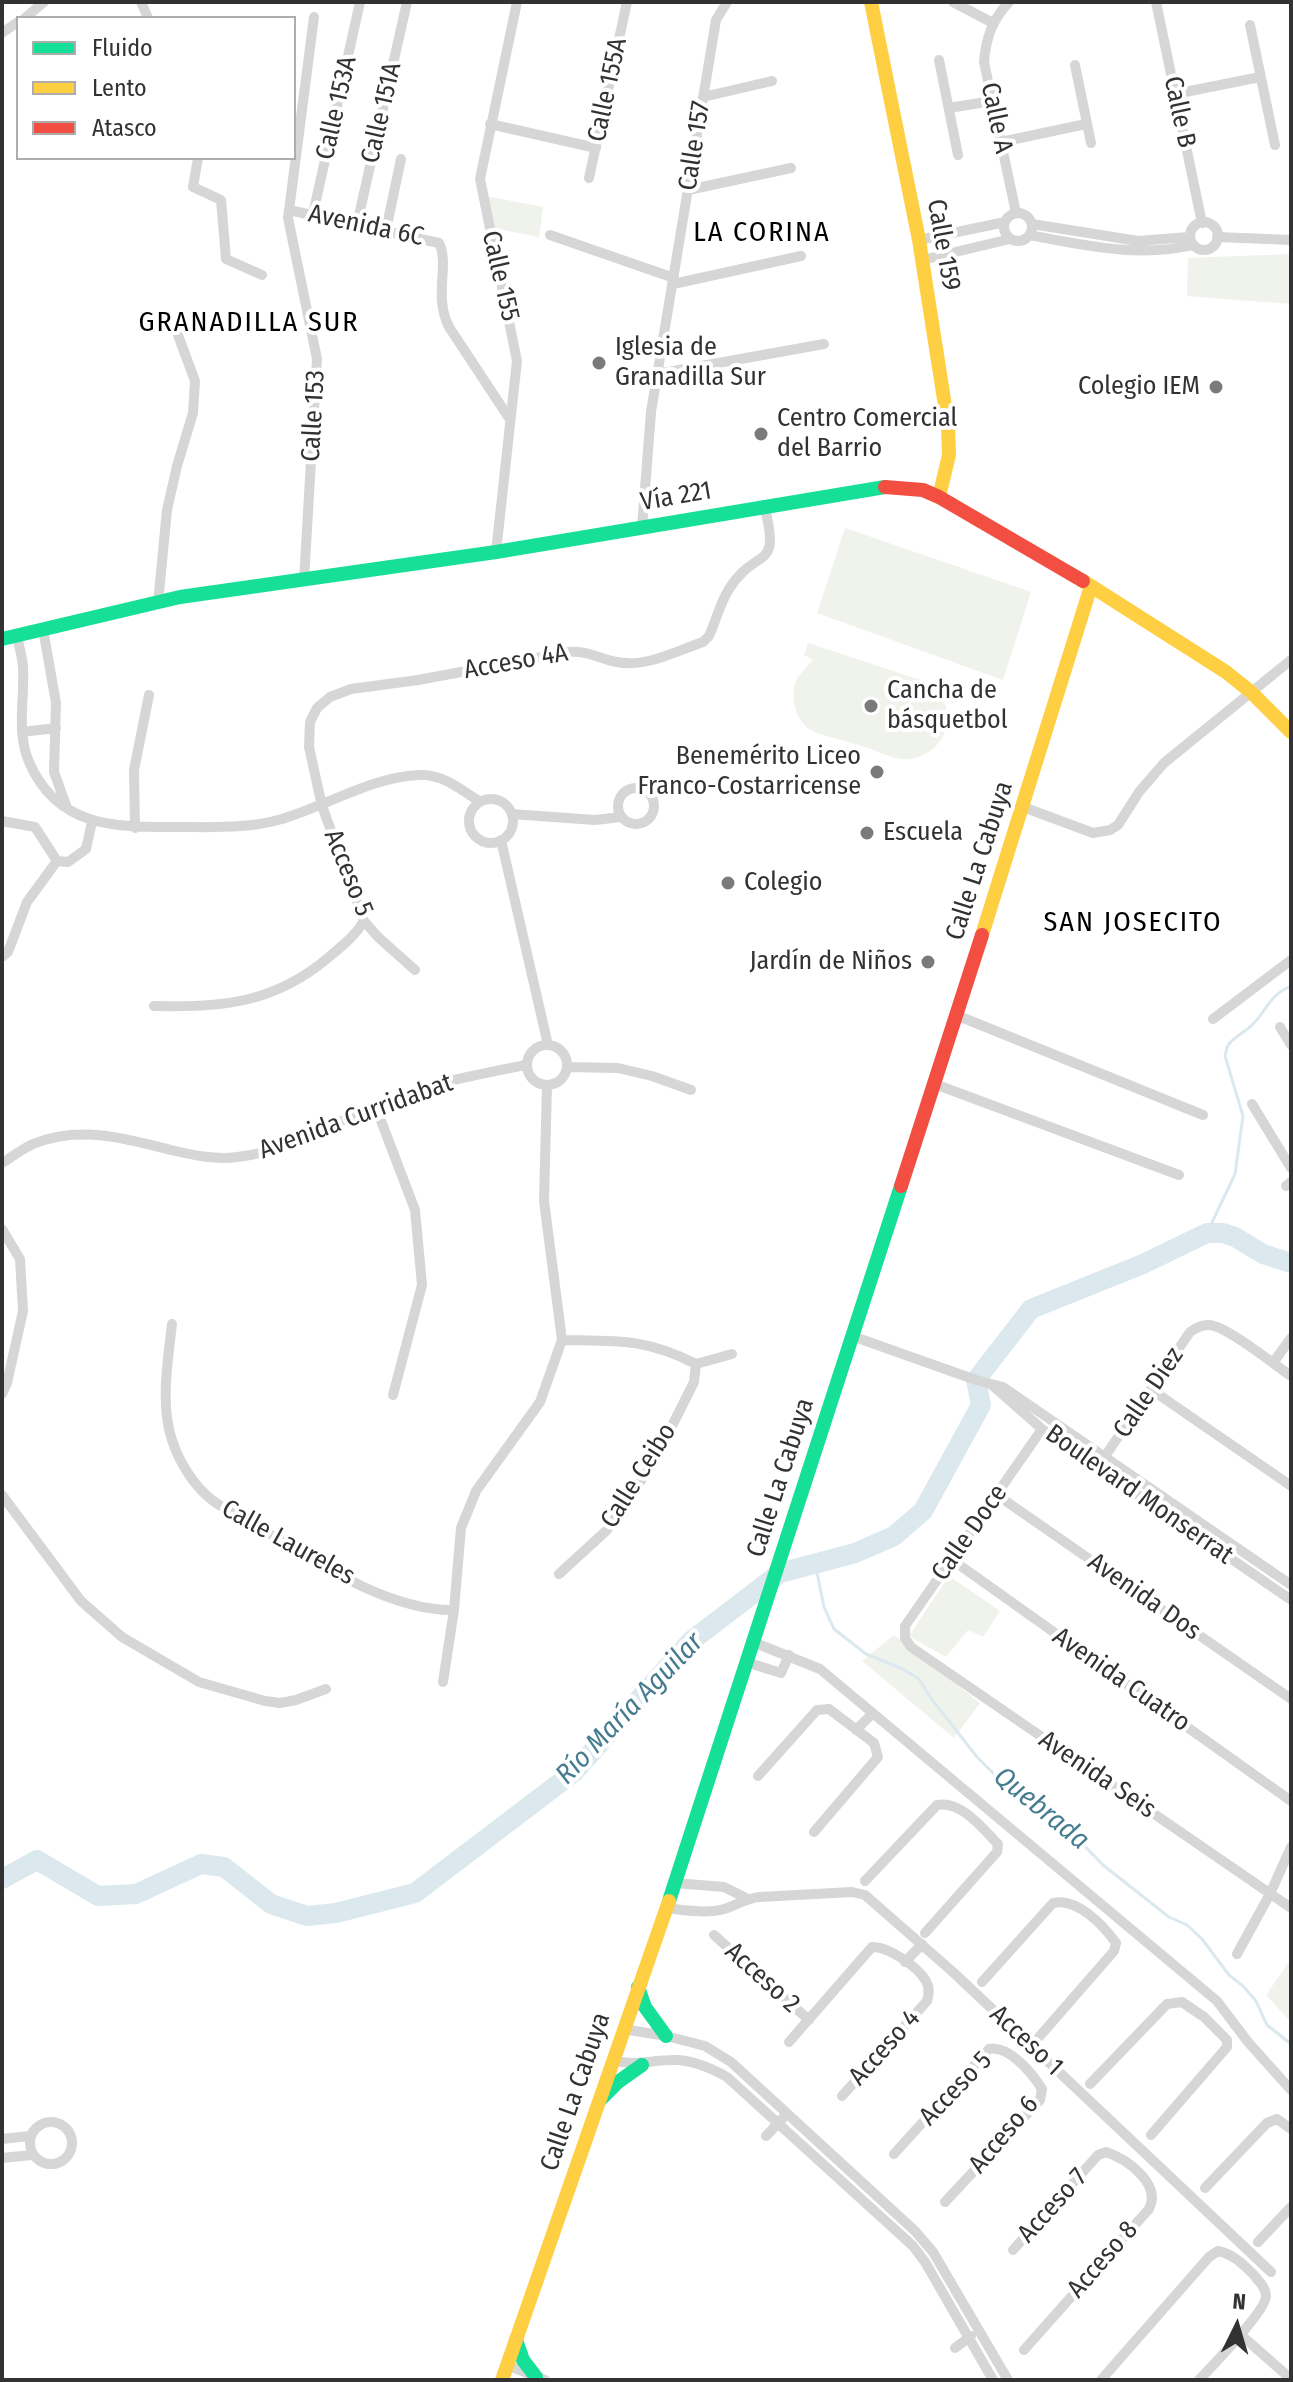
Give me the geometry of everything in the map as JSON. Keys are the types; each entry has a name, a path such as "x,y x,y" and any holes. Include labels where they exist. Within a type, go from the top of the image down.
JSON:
{"street":[{"path":"27,16 44,2"},
{"name":"Calle 153A","path":"313,214 360,2"},
{"name":"Calle 151A","path":"357,224 407,2"},
{"name":"Calle 155","path":"496,552 517,361 480,179 517,2"},
{"name":"Calle 155A","path":"589,178 627,2"},
{"name":"Calle 159","path":"871,2 919,240 948,425 949,455 939,497"},
{"path":"953,2 993,23 1009,2"},
{"name":"Calle B","path":"1156,2 1202,223"},
{"name":"Calle 157","path":"642,527 657,374 716,20 725,4"},
{"name":"Calle 153","path":"296,138 314,17"},
{"name":"Calle A","path":"993,23 985,44 984,62 1016,213"},
{"path":"1250,25 1275,145"},
{"path":"939,60 958,155"},
{"path":"1075,65 1091,143"},
{"path":"1175,94 1260,77"},
{"path":"703,97 772,81"},
{"path":"949,108 992,101"},
{"path":"490,124 596,148"},
{"path":"1001,142 1086,124"},
{"path":"386,230 401,159"},
{"path":"198,160 193,187 221,200 226,259 262,275"},
{"name":"Calle 153","path":"294,160 288,228 317,359 304,580"},
{"path":"688,190 791,168"},
{"name":"Avenida 6C","path":"289,210 436,240 442,246 442,311 449,327 509,418"},
{"path":"1010,239 1005,234 1005,222 1009,216 1023,214 1030,230"},
{"path":"919,240 1005,222"},
{"path":"1202,223 1214,227 1217,237 1211,248 1200,250 1191,241 1195,225 1202,223"},
{"path":"1030,230 1117,250 1144,252 1191,241"},
{"path":"922,260 1010,239 1020,241 1030,230"},
{"path":"550,235 674,281 801,256"},
{"path":"1217,237 1291,240"},
{"path":"158,603 167,510 193,413 195,381 178,335"},
{"path":"657,374 824,344"},
{"name":"Vía 221","path":"2,639 158,603 244,587 496,552 879,486 923,490 939,497 1091,586 1226,672 1291,732"},
{"name":"Acceso 4A","path":"322,806 309,747 310,722 317,708 330,697 351,689 568,652 582,651 629,664 647,662 703,642 709,636 730,587 767,553 772,544 764,505"},
{"name":"Calle La Cabuya","path":"502,2380 675,1883 1023,807 1091,586"},
{"path":"43,629 56,703 54,772 68,810"},
{"path":"17,636 23,666 22,732 29,762 47,791 68,810 92,822 135,828 224,829 281,819 396,777 424,774 450,782 480,802"},
{"path":"1023,807 1093,833 1110,830 1118,825 1139,792 1164,763 1291,660"},
{"path":"135,828 134,770 149,695"},
{"path":"22,732 56,728"},
{"path":"486,799 499,800 512,814 510,832 501,840 486,842 470,828 470,813 486,799"},
{"name":"Acceso 5","path":"322,806 364,921 415,970"},
{"path":"512,814 595,820 621,817"},
{"path":"2,821 35,827 57,861"},
{"path":"57,861 73,861 86,849 92,822"},
{"path":"501,840 548,1045"},
{"path":"2,957 8,952 27,902 57,861"},
{"path":"154,1006 206,1007 250,1000 291,984 314,970 357,933 364,921"},
{"path":"1213,1019 1291,960"},
{"path":"956,1015 1203,1115"},
{"path":"1280,1027 1291,1045"},
{"path":"548,1045 560,1049 567,1060 567,1067 563,1078 547,1085 535,1081 526,1065 531,1052 548,1045"},
{"name":"Avenida Curridabat","path":"2,1163 32,1144 67,1134 98,1133 198,1156 234,1158 272,1151 310,1139 375,1105 451,1080 526,1065"},
{"path":"567,1067 618,1068 691,1090"},
{"path":"932,1083 1179,1175"},
{"path":"443,1682 454,1610 461,1528 476,1491 540,1402 562,1340 544,1201 547,1085"},
{"path":"1252,1104 1291,1168"},
{"path":"375,1105 415,1210 422,1285 393,1395"},
{"path":"2,1229 20,1259 23,1311 2,1394"},
{"name":"Calle Laureles","path":"172,1324 165,1386 171,1439 189,1475 211,1500 310,1558 385,1596 435,1611 454,1610"},
{"name":"Calle Diez","path":"1098,1467 1190,1332 1206,1325 1222,1329 1273,1363"},
{"name":"Boulevard Monserrat","path":"852,1336 1003,1387 1291,1585"},
{"path":"1291,1338 1273,1363 1291,1376"},
{"path":"562,1340 628,1341 665,1348 696,1364 732,1354"},
{"name":"Calle Ceibo","path":"559,1574 607,1530 655,1460 694,1382 696,1364"},
{"name":"Boulevard Monserrat","path":"992,1385 1042,1429 1291,1600"},
{"path":"1152,1390 1291,1486"},
{"name":"Calle Doce","path":"905,1638 905,1626 1042,1429"},
{"path":"2,1495 81,1601 122,1637 199,1682 265,1701 288,1702 326,1689"},
{"name":"Avenida Dos","path":"997,1495 1291,1699"},
{"name":"Avenida Cuatro","path":"951,1559 1291,1801"},
{"name":"Avenida Seis","path":"905,1638 911,1647 1291,1908"},
{"path":"753,1642 820,1669 873,1713 1217,2001 1291,2090"},
{"path":"746,1662 781,1673 789,1655"},
{"path":"758,1776 817,1710 829,1709 874,1743 878,1757 814,1832"},
{"path":"856,1730 873,1713"},
{"path":"789,2042 872,1947 891,1950 905,1962 997,1852 998,1844 977,1823 950,1804 937,1805 865,1881"},
{"path":"977,1823 988,1811"},
{"path":"1237,1954 1270,1894 1291,1847"},
{"name":"Acceso 1","path":"675,1883 724,1887 746,1898"},
{"name":"Acceso 1","path":"666,1908 724,1909 746,1898 852,1892 865,1895 924,1938 1036,2051 1271,2272"},
{"path":"982,1982 1053,1903 1068,1902 1091,1916 1116,1943 1114,1951 1039,2037"},
{"path":"1091,1916 1102,1904"},
{"name":"Acceso 2","path":"714,1935 809,2020"},
{"name":"Acceso 4","path":"842,2096 927,2001 929,1992 926,1981 905,1962"},
{"path":"638,1987 645,2007 666,2036"},
{"path":"1204,2017 1217,2001"},
{"path":"1090,2084 1167,2004 1182,2002 1204,2017 1227,2040 1227,2047 1151,2135"},
{"path":"623,2029 705,2046 731,2062 787,2113 915,2231 933,2252 1008,2380"},
{"name":"Acceso 5","path":"894,2154 989,2049 996,2047 1005,2051 1022,2066"},
{"path":"1022,2066 1036,2051"},
{"path":"612,2060 642,2065 676,2060 713,2069 727,2077 913,2246 993,2380"},
{"path":"598,2102 618,2082 642,2065"},
{"name":"Acceso 6","path":"945,2202 1040,2100 1042,2089 1022,2066"},
{"path":"766,2136 787,2113"},
{"path":"1205,2188 1267,2123 1277,2119 1291,2129"},
{"path":"2,2158 32,2155 43,2163 56,2164 68,2157 72,2144 69,2131 58,2123 44,2123 33,2130 30,2136 32,2155"},
{"path":"2,2139 30,2136"},
{"name":"Acceso 7","path":"1013,2250 1098,2155 1106,2152 1132,2167"},
{"path":"1132,2167 1145,2153"},
{"name":"Acceso 8","path":"1024,2350 1149,2209 1153,2201 1149,2185 1132,2167"},
{"path":"1258,2242 1288,2215"},
{"path":"1101,2380 1209,2257 1218,2251 1229,2253 1264,2288 1265,2303 1241,2335 1199,2380"},
{"path":"1248,2269 1257,2259"},
{"path":"955,2348 979,2330"},
{"path":"1241,2335 1291,2379"},
{"path":"516,2340 523,2360 541,2378"},
{"path":"507,2365 541,2378"}],"shaded area":[{"path":"486,196 543,207 539,237 493,228"},
{"path":"1291,254 1291,304 1187,296 1188,258"},
{"path":"845,528 1031,592 1003,680 817,613"},
{"path":"808,643 957,692 953,703 944,702 948,721 942,739 919,757 904,759 809,729 797,713 794,699 797,679 813,660 804,655"},
{"path":"949,1576 1000,1611 983,1637 968,1630 946,1657 909,1636"},
{"path":"894,1635 980,1703 954,1738 862,1661"},
{"path":"1291,1959 1291,2022 1266,1995"}],"waterway":[{"path":"1207,1233 1235,1174 1243,1116 1225,1056 1227,1048 1254,1023 1274,998 1291,986"},
{"name":"Río María Aguilar","path":"2,1879 37,1860 98,1896 136,1894 201,1864 224,1867 271,1904 307,1916 336,1913 415,1893 574,1772 691,1641 780,1573 855,1553 894,1536 923,1511 981,1405 976,1380 1031,1309 1143,1264 1207,1233 1235,1237 1263,1254 1291,1263"},
{"name":"Quebrada","path":"815,1563 824,1607 834,1629 866,1654 919,1679 977,1757 1000,1780 1075,1836 1103,1865 1169,1917 1187,1925 1202,1939 1229,1975 1256,2001 1267,2025 1291,2044"}],"traffic: fast":[{"path":"2,639 180,597 496,552 885,487"},
{"path":"669,1901 901,1186"},
{"path":"638,1987 645,2007 666,2036"},
{"path":"601,2099 642,2065"},
{"path":"516,2340 523,2360 536,2377"}],"traffic: slow":[{"path":"871,2 919,240 948,425 949,455 939,497"},
{"path":"1083,581 1226,672 1291,732"},
{"path":"982,935 1091,586"},
{"path":"502,2380 669,1901"}],"traffic: jam":[{"path":"885,487 923,490 939,497 1083,581"},
{"path":"901,1186 982,935"}],"place":[{"name":"Iglesia de Granadilla Sur","path":"599,363"},
{"name":"Colegio IEM","path":"1216,387"},
{"name":"Centro Comercial del Barrio","path":"761,434"},
{"name":"Cancha de básquetbol","path":"871,706"},
{"name":"Benemérito Liceo Franco-Costarricense","path":"877,772"},
{"name":"Escuela","path":"867,833"},
{"name":"Colegio","path":"728,883"},
{"name":"Jardín de Niños","path":"928,962"}],"district":[{"name":"LA CORINA","path":"762,233"},
{"name":"GRANADILLA SUR","path":"249,323"},
{"name":"SAN JOSECITO","path":"1133,923"}]}
